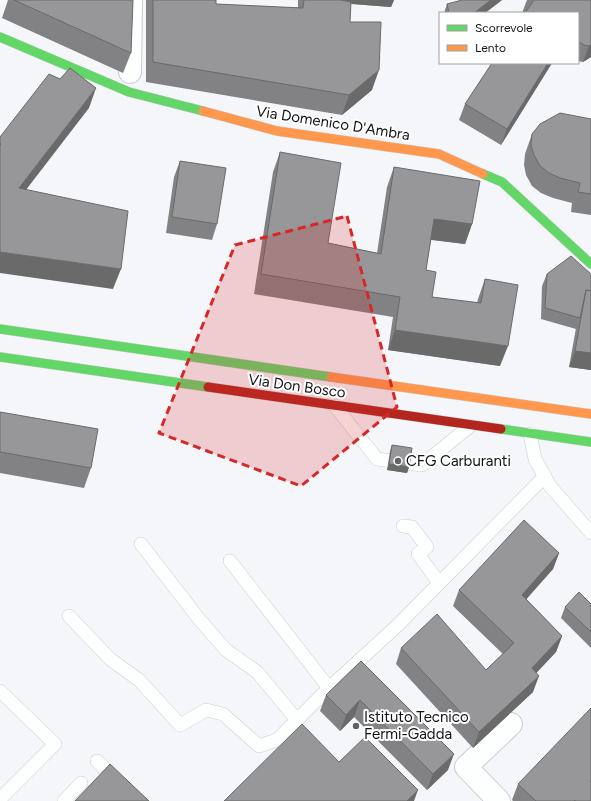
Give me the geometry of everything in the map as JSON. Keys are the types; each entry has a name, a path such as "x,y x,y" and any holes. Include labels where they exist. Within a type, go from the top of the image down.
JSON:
{"main road":[{"name":"Via Domenico D'Ambra","path":"0,37 129,92 277,131 439,154 502,182 591,264"},
{"name":"Via Don Bosco","path":"0,329 534,408 591,414"},
{"name":"Via Don Bosco","path":"0,357 470,426 531,431 591,442"}],"street":[{"path":"130,72 131,0"},
{"path":"499,801 466,768 511,724"}],"lane":[{"path":"335,406 377,459 422,465 470,426"},
{"path":"531,431 535,459 550,486 585,518 591,533"},
{"path":"69,616 110,659 139,680 180,725 206,710 223,714 259,746 277,740 329,688 398,625 545,476"},
{"path":"403,526 412,527 427,547 418,554 439,583"},
{"path":"141,544 199,619 226,650 257,672 297,720"},
{"path":"230,561 329,688"},
{"path":"0,691 55,744 0,799"},
{"path":"97,761 138,801"},
{"path":"64,801 81,783"}],"highlighted area":[{"path":"347,216 397,407 301,486 159,433 235,245"}],"building":[{"path":"14,0 133,0 131,53"},
{"path":"153,0 216,0 216,4 303,8 304,0 341,0 351,2 350,22 381,22 379,70 349,95 153,62"},
{"path":"462,0 491,0 475,12 449,12 447,4"},
{"path":"534,0 591,0 591,44 589,46 579,42 579,12 526,12"},
{"path":"491,64 547,64 507,129 465,104"},
{"path":"70,68 96,88 19,188 128,211 121,269 0,252 0,137 49,74 60,79"},
{"path":"560,113 591,119 591,194 578,192 580,183 560,178 549,173 540,166 534,155 531,145 532,134 540,124"},
{"path":"280,152 341,163 328,243 381,254 394,167 480,181 472,224 434,219 426,270 436,272 432,297 481,303 485,279 518,285 508,346 395,330 400,297 261,274"},
{"path":"180,161 226,168 217,224 172,217"},
{"path":"571,256 591,274 591,291 586,290 580,318 545,308 547,274"},
{"path":"586,290 591,291 591,353 575,351"},
{"path":"0,412 98,429 91,468 0,452"},
{"path":"392,445 412,448 409,467 389,464"},
{"path":"524,520 559,553 522,595 562,636 532,668 539,676 479,732 401,648 437,614 486,670 514,643 459,590"},
{"path":"579,592 591,604 591,632 565,607"},
{"path":"361,661 454,754 433,774 360,700 346,715 326,695"},
{"path":"591,708 591,801 536,801 518,784"},
{"path":"302,724 339,762 365,737 418,790 407,801 224,801"},
{"path":"110,764 149,801 75,801"}],"traffic: fast":[{"path":"0,37 129,92 203,111"},
{"path":"483,174 502,182 591,264"},
{"path":"0,329 331,377"},
{"path":"0,357 208,387"},
{"path":"501,429 591,442"}],"traffic: slow":[{"path":"203,111 277,131 439,154 483,174"},
{"path":"331,377 591,414"}],"traffic: jam":[{"path":"208,387 501,429"}],"place":[{"name":"CFG Carburanti","path":"398,461"},
{"name":"Istituto Tecnico Fermi-Gadda","path":"356,726"}]}
